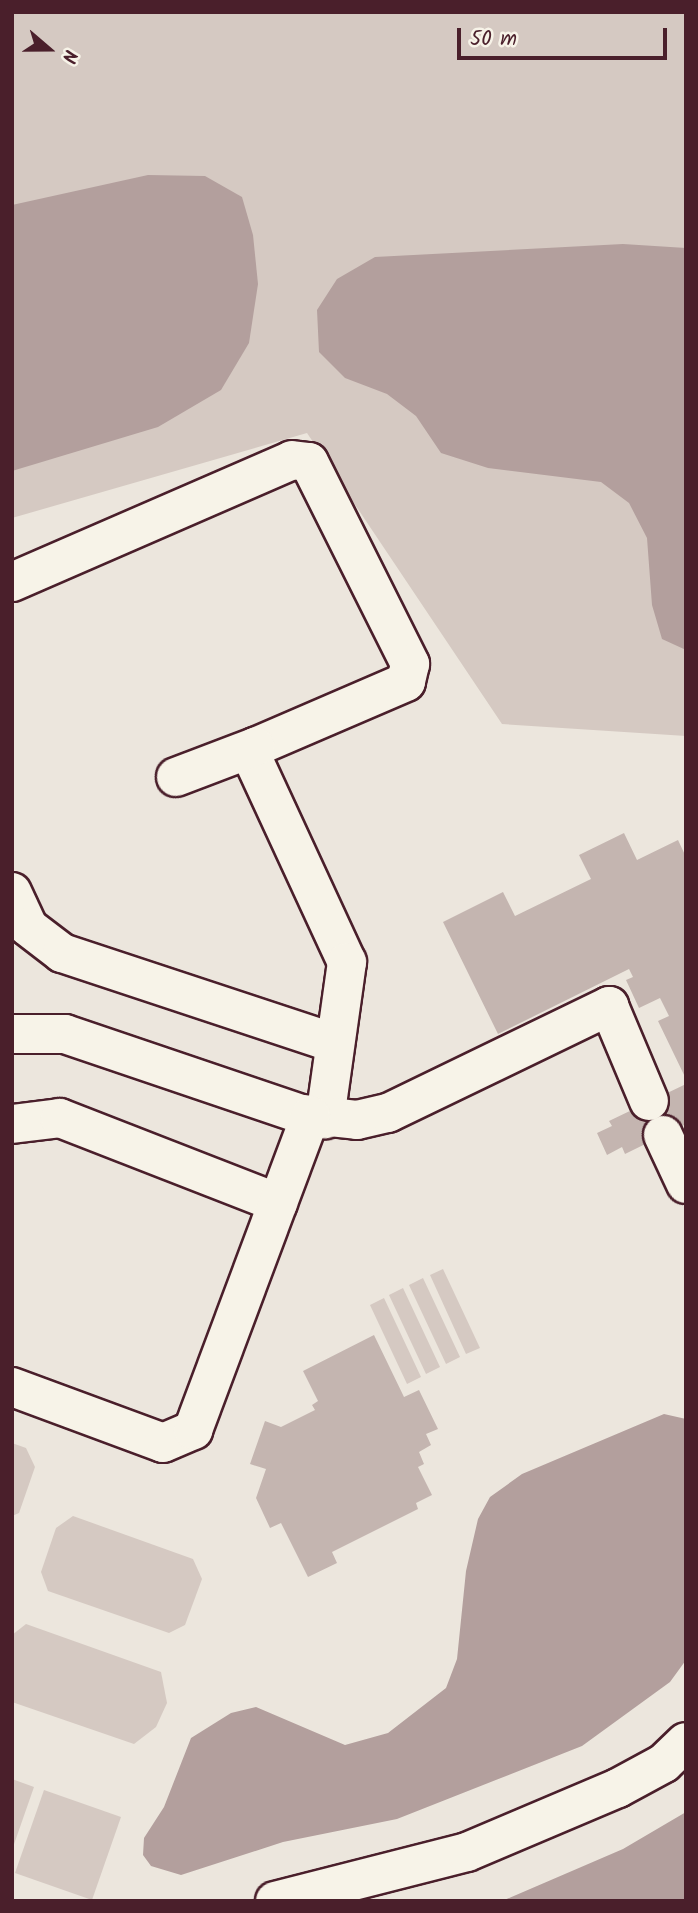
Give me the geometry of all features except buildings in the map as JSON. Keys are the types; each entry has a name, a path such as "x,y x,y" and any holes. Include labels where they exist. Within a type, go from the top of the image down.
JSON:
{"street":[{"path":"12,582 292,460 309,462 410,664 406,682 256,747 176,778"},
{"path":"12,1387 163,1443 193,1430 278,1203 318,1117 346,999 347,962 253,758 256,747"},
{"path":"12,892 27,927 62,953 334,1043"},
{"path":"12,1034 65,1034 318,1117 356,1120 388,1113 609,1006 686,1184"},
{"path":"12,1124 60,1118 278,1203"},
{"path":"275,1901 467,1852 618,1788 664,1763 686,1742"}],"shaded area":[{"path":"12,12 686,12 686,736 502,724 307,433 12,518"},
{"path":"148,175 205,176 242,197 253,235 258,284 249,343 221,390 158,427 12,471 12,205"},
{"path":"623,244 686,248 686,650 662,639 652,605 647,538 629,503 601,482 488,468 441,453 416,416 387,394 345,378 319,352 317,310 337,279 375,257"},
{"path":"443,1269 480,1348 466,1354 430,1275"},
{"path":"423,1278 460,1357 446,1364 409,1285"},
{"path":"403,1288 440,1367 426,1374 389,1295"},
{"path":"384,1298 421,1377 407,1384 370,1305"},
{"path":"664,1414 686,1419 686,1660 670,1682 582,1746 397,1819 283,1842 181,1875 151,1866 143,1855 144,1838 164,1807 191,1738 231,1713 256,1707 345,1745 388,1733 446,1688 457,1659 466,1571 478,1519 490,1497 522,1474"},
{"path":"12,1443 26,1448 35,1467 19,1513 12,1516"},
{"path":"73,1516 193,1559 202,1579 185,1625 169,1633 48,1591 41,1572 56,1528"},
{"path":"26,1624 161,1672 167,1703 156,1727 134,1744 12,1702 12,1635"},
{"path":"12,1779 34,1787 12,1850"},
{"path":"44,1790 121,1817 92,1900 15,1873"},
{"path":"686,1812 686,1901 502,1901 623,1849"}]}
